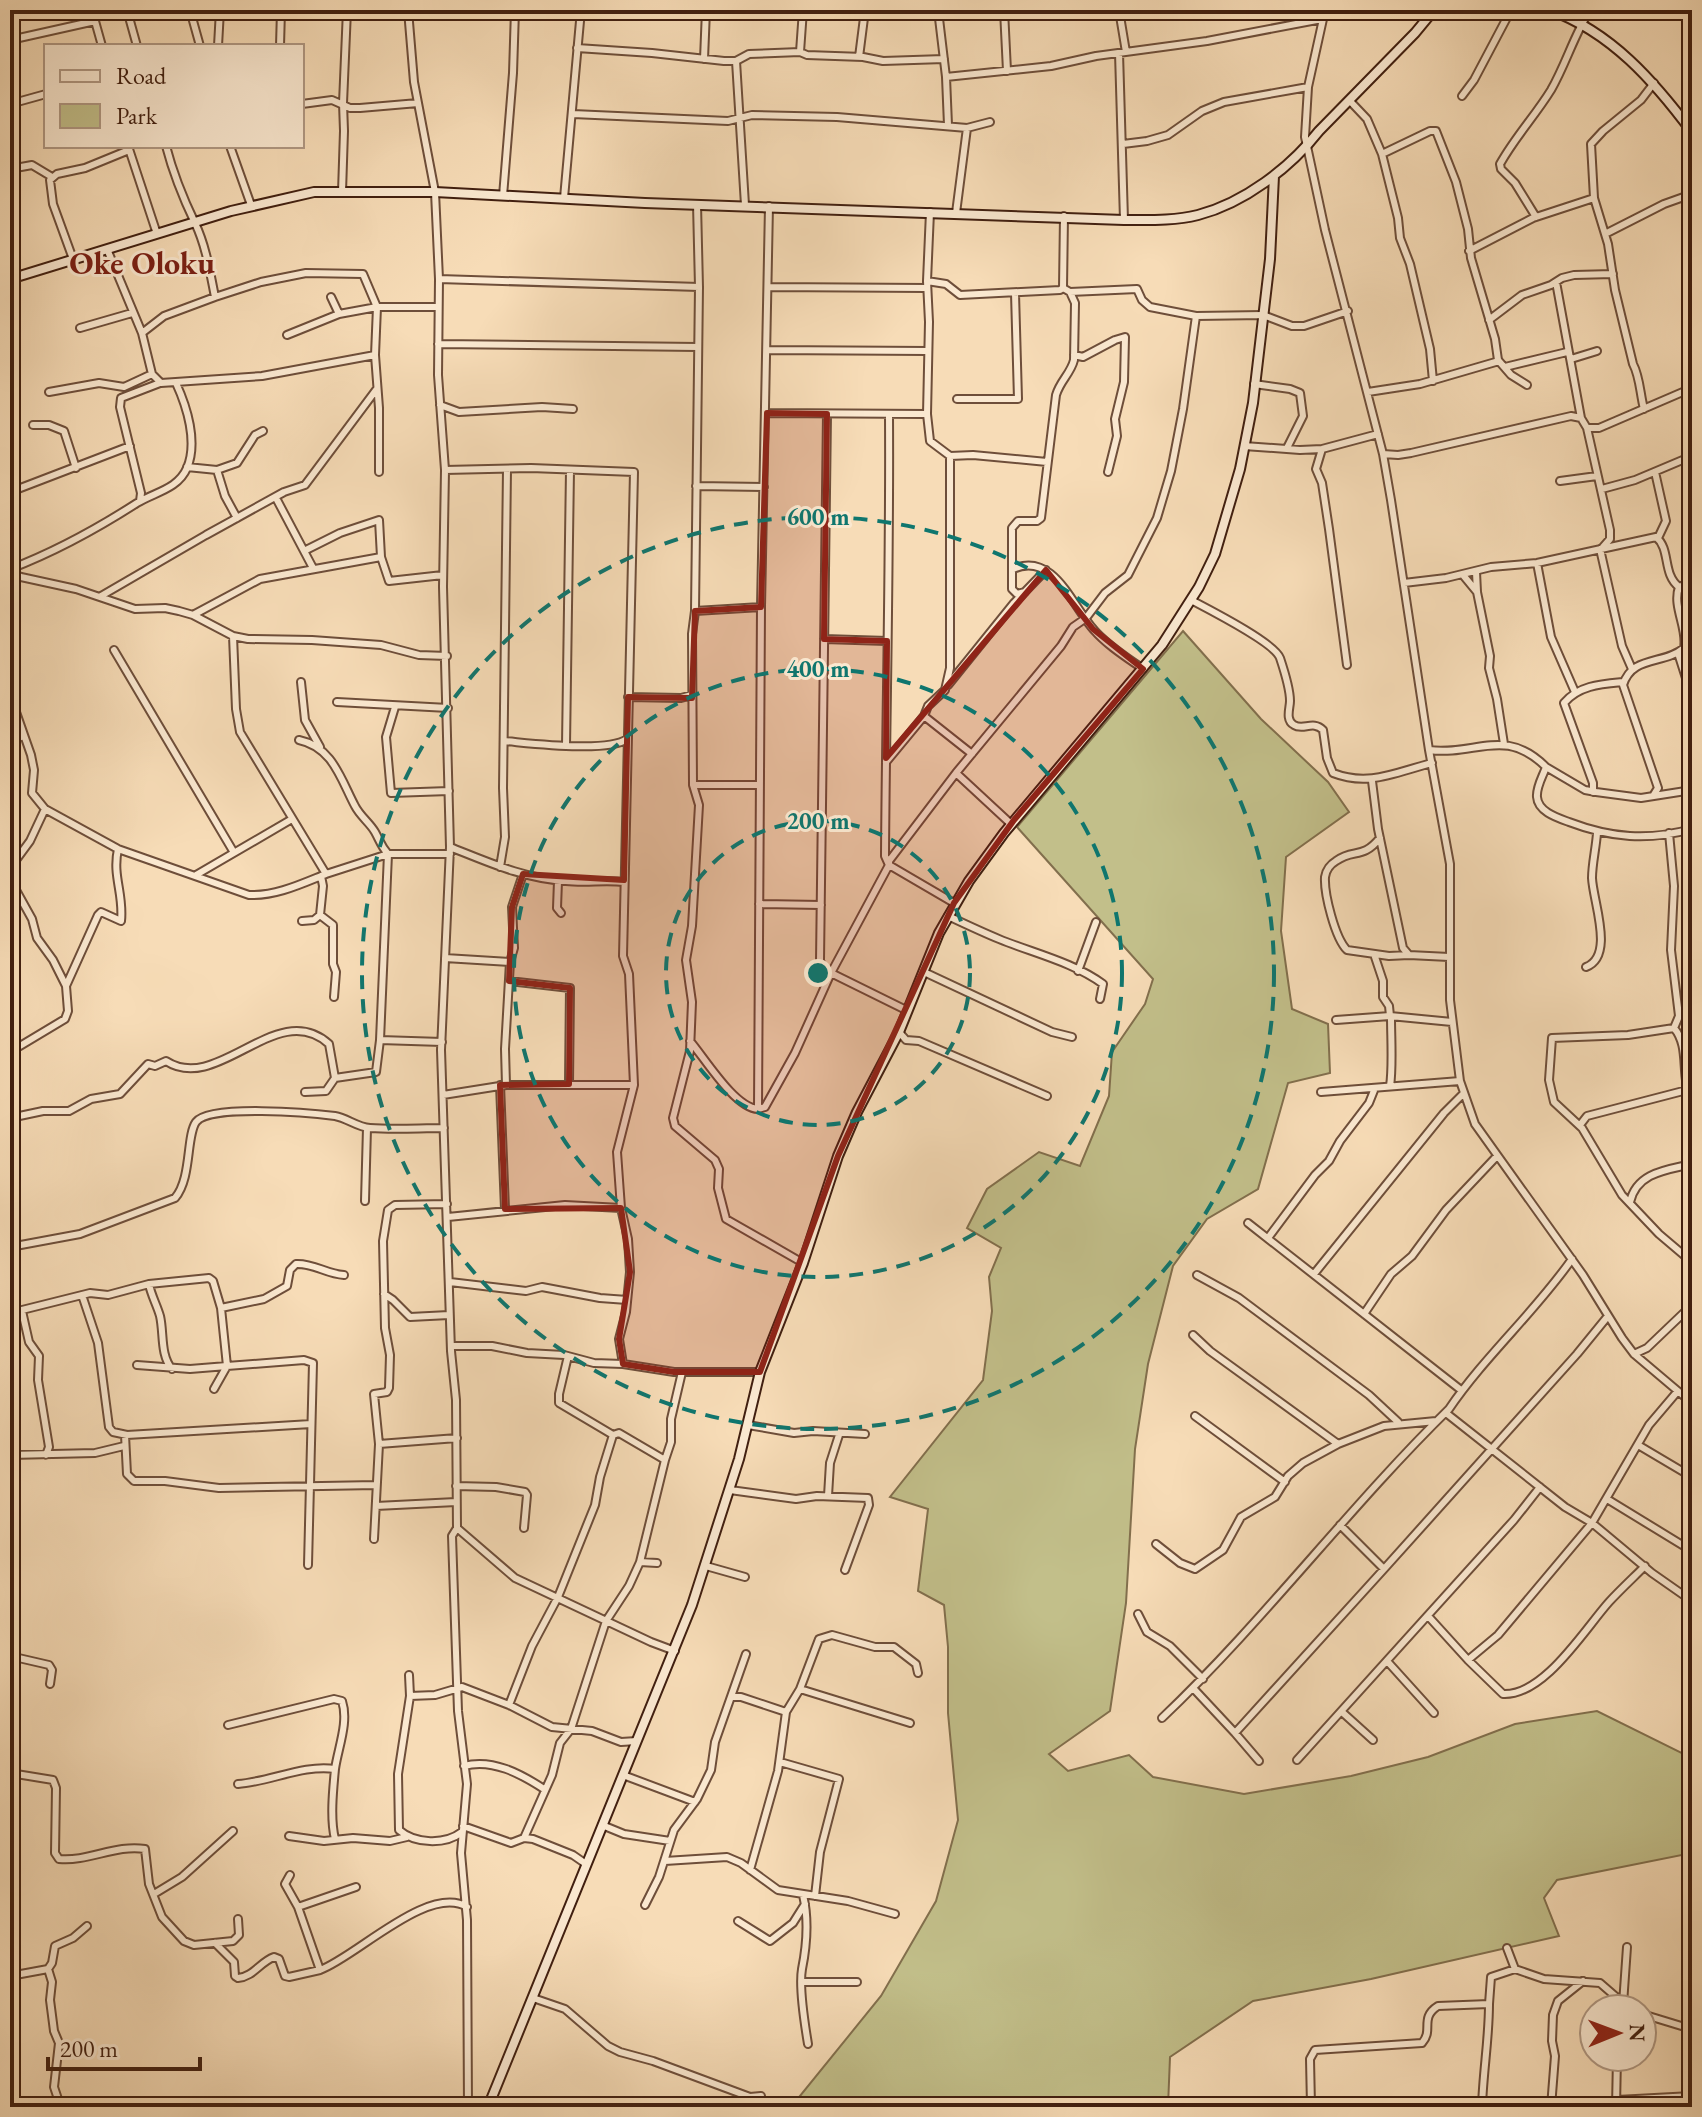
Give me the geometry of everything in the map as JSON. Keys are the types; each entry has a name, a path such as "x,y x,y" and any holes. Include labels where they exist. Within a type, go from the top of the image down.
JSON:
{"street":[{"path":"89,10 101,44"},
{"path":"127,10 136,44"},
{"path":"190,10 199,44"},
{"path":"218,44 220,10"},
{"path":"280,44 281,10"},
{"path":"342,192 347,10"},
{"path":"408,10 408,39 435,192 439,279 450,850 442,1042 449,1315 457,1438 456,1502 460,1531 510,1575 675,1651"},
{"path":"503,196 515,10"},
{"path":"564,198 581,10"},
{"path":"704,59 706,10"},
{"path":"800,52 803,10"},
{"path":"859,57 865,10"},
{"path":"938,10 948,125"},
{"path":"1004,10 1007,71"},
{"path":"1119,10 1123,52 1124,220"},
{"path":"1325,10 1308,87 1304,128 1306,147 1383,454 1450,864 1449,957 1452,1022 1460,1081 1475,1124 1572,1259 1634,1354 1692,1403"},
{"path":"10,279 251,205 314,192 435,192 1124,220 1165,220 1199,214 1233,200 1274,176 1306,147 1434,10"},
{"path":"1462,96 1474,80 1511,10"},
{"path":"1550,10 1581,24 1618,50 1654,83 1692,132"},
{"path":"1536,217 1500,164 1549,92 1590,10"},
{"path":"946,77 1207,41 1322,19"},
{"path":"10,40 95,21"},
{"path":"577,48 736,61 749,54 800,52 897,62 944,59"},
{"path":"736,61 745,205"},
{"path":"1644,409 1605,234 1594,198 1591,144 1626,114 1654,83"},
{"path":"1123,144 1158,139 1176,131 1202,111 1224,102 1308,87"},
{"path":"10,104 44,95"},
{"path":"304,104 332,100 350,108 360,108 418,103"},
{"path":"1349,100 1367,119 1382,154 1400,238 1410,264 1430,349 1433,381"},
{"path":"573,114 718,121 739,119 744,115 765,115 967,128 990,122"},
{"path":"956,213 967,128"},
{"path":"1382,154 1436,131 1456,182 1468,229 1469,251 1499,361 1511,375 1527,385"},
{"path":"73,259 53,204 49,182 52,177 85,168 128,148 157,234"},
{"path":"167,148 186,208 195,223 215,297"},
{"path":"231,148 251,205"},
{"path":"10,169 32,165 52,177"},
{"path":"505,2107 490,2103 675,1651 730,1490 760,1372 803,1263 838,1156 857,1112 899,1032 954,903 1011,824 1143,669 1191,600 1215,554 1234,492 1254,384 1270,259 1274,176"},
{"path":"1605,234 1664,204 1692,194"},
{"path":"1469,251 1536,217 1594,198"},
{"path":"697,204 699,287 692,695 693,785 699,805 692,926 686,960 692,1002 690,1041 673,1115 675,1126 715,1160 726,1219 803,1263"},
{"path":"758,1109 761,607 769,206"},
{"path":"930,212 927,284 927,414 930,441 950,456 973,455 1047,462"},
{"path":"1025,592 1017,594 1012,589 1012,528 1018,521 1037,521 1041,518 1056,395 1072,368 1074,355 1075,303 1067,290 1064,216"},
{"path":"107,249 142,333 152,374 161,383"},
{"path":"142,333 164,316 261,282 306,273 357,272 366,278 377,307 375,355 379,472"},
{"path":"1489,320 1522,295 1574,275 1613,274"},
{"path":"439,279 699,287"},
{"path":"1556,282 1581,418 1587,428 1602,489 1611,543"},
{"path":"768,287 946,284 960,295 1137,289 1150,307 1196,316 1263,315 1292,326 1304,326 1348,311"},
{"path":"957,399 1018,399 1015,293"},
{"path":"331,297 339,314"},
{"path":"287,335 339,314 377,307 438,307"},
{"path":"80,328 132,313"},
{"path":"690,1041 734,1097 748,1109 765,1107 795,1053 831,973 889,861 1073,627 1086,618 1105,593 1128,575 1157,518 1171,471 1196,316"},
{"path":"1074,355 1083,357 1125,337 1124,382 1115,419 1117,436 1108,472"},
{"path":"438,344 698,347"},
{"path":"767,350 928,351"},
{"path":"1505,367 1597,351"},
{"path":"140,501 141,493 120,407 121,398 161,383 262,376 375,355"},
{"path":"1368,392 1433,381 1499,361"},
{"path":"49,392 105,383 124,387 152,374"},
{"path":"10,570 66,546 140,501 173,485 187,467 190,433 176,383"},
{"path":"1254,384 1300,393 1303,416 1287,448"},
{"path":"1587,428 1599,428 1692,388"},
{"path":"101,596 237,518 305,485 376,390"},
{"path":"440,405 459,412 542,407 573,409"},
{"path":"767,413 927,414"},
{"path":"827,414 820,961 824,969 831,973 908,1011"},
{"path":"889,415 891,500 885,856 889,865 954,903"},
{"path":"1383,454 1411,453 1544,424 1567,416 1581,418"},
{"path":"33,425 49,425 64,431 76,468"},
{"path":"187,467 217,470 237,463 255,435 263,431"},
{"path":"1244,446 1322,449 1378,434"},
{"path":"10,492 130,446"},
{"path":"1322,449 1316,469 1322,483 1347,665"},
{"path":"950,456 954,670"},
{"path":"1602,489 1692,456"},
{"path":"500,867 505,837 507,469"},
{"path":"217,470 225,496 237,518"},
{"path":"445,470 634,472 623,956 629,974 634,1085 617,1152 621,1208 629,1246 630,1282 619,1339 623,1364"},
{"path":"566,745 570,470"},
{"path":"1655,472 1666,521 1658,538"},
{"path":"1560,481 1597,476"},
{"path":"696,486 764,487"},
{"path":"276,498 313,568"},
{"path":"306,550 340,533 379,520 382,529 381,557 389,581 443,575"},
{"path":"1404,583 1463,575 1491,567 1537,563 1611,543 1658,538"},
{"path":"1653,796 1658,788 1632,716 1624,682 1637,664 1678,653 1684,648 1677,603 1679,587 1671,577 1658,538"},
{"path":"1601,548 1619,637 1632,669"},
{"path":"193,615 260,579 381,557"},
{"path":"1537,563 1547,621 1575,692"},
{"path":"1013,569 1037,565 1046,570 1093,629 1143,669"},
{"path":"10,570 21,577 101,596 135,609 165,608 193,615 233,636 395,647 419,655 447,656"},
{"path":"886,762 924,716 928,706 946,688 954,670 1046,570"},
{"path":"1476,572 1504,744"},
{"path":"1463,575 1477,592"},
{"path":"1679,587 1692,582"},
{"path":"1191,600 1274,648 1282,665 1290,701 1288,713 1294,726 1314,724 1323,730 1327,758 1333,773 1348,779 1372,781 1432,763"},
{"path":"695,611 761,607"},
{"path":"233,636 240,732 323,875 320,915 314,920 302,921"},
{"path":"824,639 887,641"},
{"path":"114,650 233,851"},
{"path":"1678,653 1692,697"},
{"path":"301,682 305,720 322,751 347,784 357,811 375,831 378,844 388,854 376,1072 335,1078"},
{"path":"1593,792 1593,783 1564,703 1575,692 1586,687 1624,682"},
{"path":"10,695 33,763 32,793 45,809 118,849 242,892 260,895 280,891 388,854 450,850 523,874 558,881 624,882"},
{"path":"628,697 681,698 692,695"},
{"path":"337,702 448,708"},
{"path":"395,707 386,737 391,793 449,791"},
{"path":"924,716 972,754"},
{"path":"10,740 24,736"},
{"path":"504,741 620,744 627,738"},
{"path":"299,740 311,742 322,751"},
{"path":"1429,750 1449,751 1504,744 1519,748 1572,783 1593,792 1641,798 1692,790"},
{"path":"1546,767 1537,793 1538,802 1553,817 1597,833 1627,837 1692,829"},
{"path":"956,773 1011,824"},
{"path":"1372,781 1397,930 1409,955"},
{"path":"693,785 759,785"},
{"path":"10,1052 65,1019 68,1011 66,986 37,938 32,919 12,883 16,860 30,841 45,809"},
{"path":"196,875 292,819"},
{"path":"1586,967 1596,960 1602,946 1592,879 1597,833"},
{"path":"1669,833 1674,886 1672,962 1679,1016 1674,1028"},
{"path":"1380,838 1370,851 1334,861 1325,876 1334,925 1344,948 1374,954 1449,957"},
{"path":"66,986 98,915 105,913 121,921 120,886 114,867 118,849"},
{"path":"505,1209 503,1085 510,962 514,948 512,907 523,874"},
{"path":"558,881 557,908 561,913"},
{"path":"759,904 821,905"},
{"path":"320,915 333,925 334,997"},
{"path":"948,916 1103,984 1100,999"},
{"path":"1078,971 1096,922"},
{"path":"1374,954 1377,971 1383,981 1383,1000 1389,1006 1390,1086"},
{"path":"445,958 510,962"},
{"path":"924,972 1052,1032 1072,1037"},
{"path":"509,981 570,988 569,1084"},
{"path":"1336,1020 1390,1017 1452,1022"},
{"path":"1674,1028 1683,1048 1684,1077 1692,1098"},
{"path":"1674,1028 1628,1035 1552,1038 1549,1069 1552,1097 1558,1108 1580,1125 1618,1189 1659,1234 1692,1262"},
{"path":"899,1032 906,1040 919,1041 1047,1096"},
{"path":"10,1118 43,1111 69,1111 91,1099 120,1094 148,1064 155,1066 166,1061 175,1066 204,1068 284,1033 302,1033 329,1044 335,1078 326,1091 305,1092"},
{"path":"380,1040 442,1042"},
{"path":"1321,1092 1460,1081"},
{"path":"443,1095 503,1085 634,1085"},
{"path":"1268,1238 1329,1161 1369,1103 1375,1088"},
{"path":"1580,1125 1587,1116 1687,1090"},
{"path":"1314,1274 1444,1113 1464,1093"},
{"path":"10,1247 80,1234 175,1198 188,1165 194,1125 198,1119 251,1110 335,1116 367,1128 444,1128"},
{"path":"365,1201 367,1128"},
{"path":"1364,1314 1391,1274 1412,1256 1446,1210 1497,1156"},
{"path":"1630,1202 1636,1187 1651,1174 1692,1164"},
{"path":"374,1539 379,1444 374,1394 389,1391 390,1355 385,1328 383,1241 389,1208 395,1205 447,1204"},
{"path":"448,1217 565,1205 621,1208"},
{"path":"1248,1223 1461,1390"},
{"path":"1162,1718 1203,1679 1340,1525 1446,1413 1461,1390 1521,1324 1572,1259"},
{"path":"221,1308 271,1297 287,1286 290,1270 296,1264 316,1265 328,1273 344,1275"},
{"path":"1197,1275 1239,1298 1369,1395 1398,1422"},
{"path":"10,1313 90,1293 108,1295 149,1284 209,1278 213,1281 221,1308 227,1366 214,1389"},
{"path":"450,1282 526,1291 542,1287 627,1300"},
{"path":"149,1284 159,1315 164,1352 172,1369"},
{"path":"384,1294 410,1317 449,1315"},
{"path":"82,1295 98,1343 109,1427 113,1432 125,1435 193,1433 240,1427 311,1424"},
{"path":"1634,1354 1647,1348 1692,1305"},
{"path":"22,1311 29,1342 39,1356 38,1380 49,1447 46,1455"},
{"path":"1235,1733 1608,1316"},
{"path":"1193,1335 1210,1351 1338,1444"},
{"path":"451,1346 492,1346 568,1356 594,1363 682,1372 760,1372"},
{"path":"568,1356 559,1403 613,1435 619,1433 665,1460"},
{"path":"137,1365 159,1365 172,1369 304,1360 313,1363 308,1565"},
{"path":"524,1838 552,1775 560,1743 571,1729 606,1621 629,1586 640,1562 671,1442 671,1419 682,1372"},
{"path":"1468,1660 1498,1635 1592,1523 1649,1425 1677,1392"},
{"path":"1446,1413 1489,1450 1565,1507 1592,1523 1692,1601"},
{"path":"1195,1416 1285,1482"},
{"path":"1156,1544 1180,1563 1195,1569 1223,1550 1241,1517 1275,1497 1303,1463 1338,1444 1398,1422 1436,1421"},
{"path":"748,1425 794,1433 865,1434"},
{"path":"125,1435 127,1474 134,1481 165,1481 219,1488 376,1485"},
{"path":"509,1705 595,1505 613,1435"},
{"path":"828,1496 830,1463 839,1435"},
{"path":"379,1444 457,1438"},
{"path":"1638,1445 1692,1477"},
{"path":"10,1455 95,1453 124,1446"},
{"path":"456,1486 496,1487 525,1492 524,1528"},
{"path":"1297,1760 1514,1520 1540,1487"},
{"path":"730,1490 796,1499 866,1497 870,1501 845,1570"},
{"path":"1607,1499 1692,1551"},
{"path":"376,1506 456,1502"},
{"path":"1340,1525 1384,1569"},
{"path":"460,1531 452,1536 457,1687 467,1784 462,1844 468,2107"},
{"path":"640,1562 657,1563"},
{"path":"706,1566 745,1577"},
{"path":"1428,1616 1503,1694 1516,1693 1547,1675 1645,1566"},
{"path":"1138,1614 1147,1632 1170,1646 1203,1679"},
{"path":"750,1870 780,1762 786,1712 800,1689 819,1639 827,1635 875,1647 894,1647 916,1664 918,1673"},
{"path":"645,1905 665,1861 674,1830 695,1802 711,1770 715,1742 746,1654"},
{"path":"10,1656 49,1665 52,1670 50,1684"},
{"path":"1387,1661 1434,1713"},
{"path":"398,1839 398,1774 410,1696 409,1675"},
{"path":"410,1696 435,1695 457,1687 466,1688 552,1727 592,1731 621,1742 637,1741"},
{"path":"1193,1688 1259,1761"},
{"path":"800,1689 910,1723"},
{"path":"731,1697 741,1697 786,1712"},
{"path":"228,1725 338,1699 342,1701 340,1751 335,1769 335,1839"},
{"path":"1342,1712 1373,1740"},
{"path":"464,1766 479,1762 507,1768 544,1789"},
{"path":"780,1762 837,1777 840,1781 820,1852 815,1896"},
{"path":"238,1784 262,1782 318,1769 335,1769"},
{"path":"10,1773 53,1780 56,1788 55,1853 59,1859 145,1849 147,1873 162,1917 184,1941 194,1945 233,1941 238,1938 238,1919"},
{"path":"623,1775 695,1802"},
{"path":"602,1825 624,1834 670,1841"},
{"path":"289,1836 318,1840 407,1837 429,1841 454,1838 463,1828 473,1827 511,1843 524,1838 533,1839 586,1864"},
{"path":"399,1830 407,1837"},
{"path":"154,1894 182,1877 233,1831"},
{"path":"454,1838 462,1844"},
{"path":"665,1861 721,1856 734,1859 778,1890 848,1901 895,1914"},
{"path":"290,1875 285,1884 298,1907 320,1970"},
{"path":"298,1907 356,1887"},
{"path":"803,1895 807,1949 802,1970 803,2022 808,2044"},
{"path":"215,1943 234,1962 235,1976 238,1978 249,1975 261,1963 274,1957 279,1959 285,1976 289,1977 320,1970 342,1959 405,1917 442,1904 464,1902"},
{"path":"738,1921 770,1941 793,1923 805,1904"},
{"path":"10,1976 48,1969 55,1946 73,1938 87,1926"},
{"path":"1658,2019 1690,2028 1688,1939"},
{"path":"1622,1993 1627,1947"},
{"path":"1507,1948 1515,1969"},
{"path":"48,1969 52,1982 50,2000 54,2031 59,2043 54,2087 60,2105 57,2107"},
{"path":"1482,2107 1491,1977 1515,1969 1544,1979 1600,1983 1613,1993"},
{"path":"1551,2107 1555,2056 1553,2015 1558,2001 1583,1981"},
{"path":"803,1982 857,1982"},
{"path":"533,1998 565,2009 608,2046 620,2052 750,2097 761,2096"},
{"path":"1311,2106 1310,2059 1315,2050 1419,2044 1427,2037 1429,2013 1438,2006 1489,2004"},
{"path":"1617,2073 1617,2104 1692,2096"}],"highlighted area":[{"path":"767,413 827,414 824,639 887,641 886,758 1046,570 1093,629 1143,669 1014,820 954,903 838,1156 760,1372 674,1372 623,1364 619,1339 630,1272 621,1208 505,1209 500,1085 569,1084 570,988 509,981 512,907 519,884 523,874 624,880 628,697 692,698 695,611 761,607"}],"green space":[{"path":"1183,631 1261,719 1328,782 1349,812 1286,857 1281,931 1292,1009 1328,1024 1330,1073 1288,1083 1258,1189 1207,1219 1173,1266 1148,1364 1135,1449 1126,1603 1110,1711 1049,1754 1068,1771 1129,1755 1153,1777 1244,1794 1351,1776 1428,1757 1515,1724 1597,1711 1692,1758 1692,1853 1557,1880 1544,1898 1559,1936 1371,1979 1253,2001 1170,2057 1168,2107 791,2107 881,1996 936,1901 958,1820 948,1713 948,1647 944,1605 918,1591 928,1509 890,1497 983,1380 992,1311 989,1277 1001,1248 967,1228 987,1189 1039,1152 1080,1166 1109,1096 1112,1052 1145,1004 1153,979 1017,827"}],"district":[{"name":"Oke Oloku","path":"142,263"}]}
